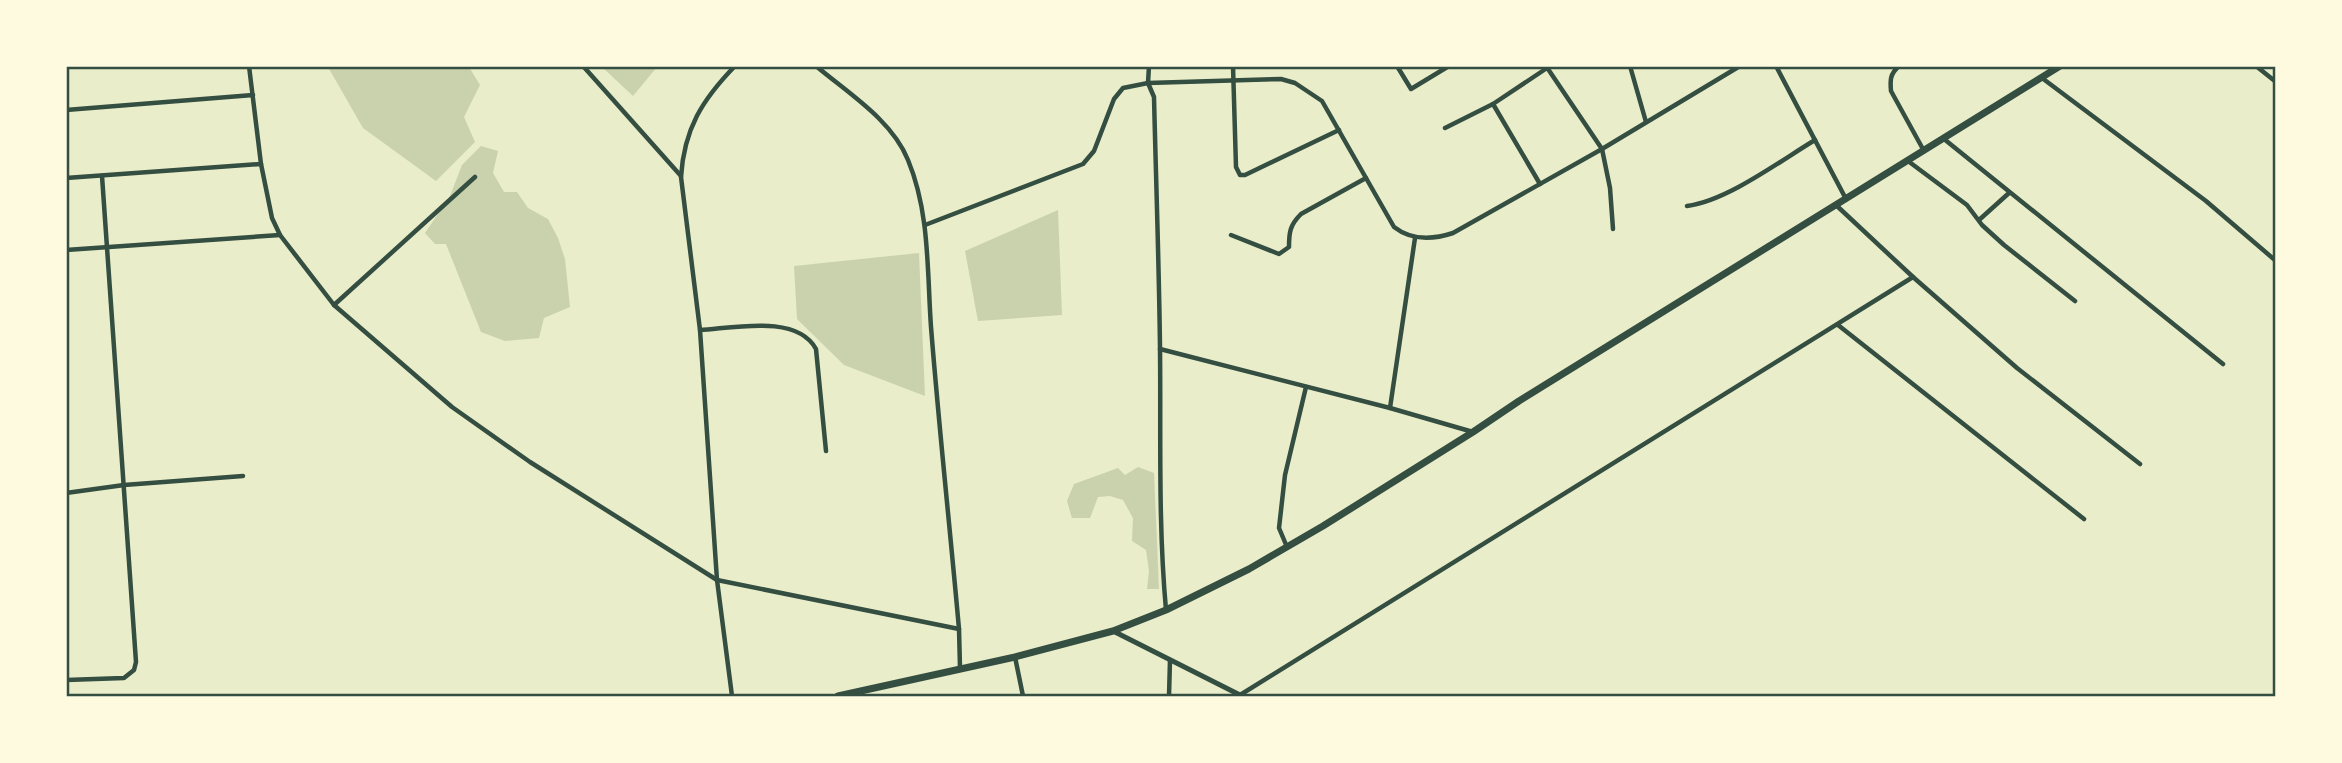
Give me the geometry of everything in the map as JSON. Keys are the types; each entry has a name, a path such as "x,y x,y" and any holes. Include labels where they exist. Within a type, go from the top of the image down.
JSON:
{"highway":[{"path":"838,696 1015,657 1113,631 1166,610 1249,569 2060,66"}],"street":[{"path":"249,66 261,164 272,218 280,235 334,305 452,407 493,438 717,580 959,629"},
{"path":"583,66 681,177"},
{"path":"732,696 717,580 700,330 681,177 688,131 704,104 736,66"},
{"path":"816,66 886,125 901,147 917,188 925,225 931,328 959,629 960,668"},
{"path":"1149,66 1148,83 1154,97 1160,349 1159,475 1166,610"},
{"path":"1233,66 1236,167 1240,175 1339,130"},
{"path":"1397,66 1411,89 1449,66"},
{"path":"1630,66 1646,122"},
{"path":"925,225 1083,164 1094,151 1114,99 1124,88 1148,83 1281,79 1295,83 1322,102 1394,227 1415,238 1453,233 1602,149 1740,66"},
{"path":"1776,66 1846,199"},
{"path":"1899,66 1890,80 1892,91 1924,151"},
{"path":"2256,66 2276,82"},
{"path":"1445,128 1493,104 1547,67 1602,149 1611,188 1613,229"},
{"path":"2042,77 2206,201 2276,261"},
{"path":"66,110 253,95"},
{"path":"1493,104 1540,184"},
{"path":"1944,139 2222,364"},
{"path":"1687,206 1699,205 1722,194 1815,140"},
{"path":"1908,161 1967,205 2004,245 2075,301"},
{"path":"66,178 261,164"},
{"path":"66,680 124,678 134,670 136,653 102,176"},
{"path":"334,305 475,177"},
{"path":"1231,235 1279,254 1289,247 1289,231 1301,214 1366,177"},
{"path":"1979,220 2009,193"},
{"path":"1837,206 2017,368 2140,464"},
{"path":"66,250 280,235"},
{"path":"1390,408 1415,238"},
{"path":"1113,631 1241,696 1913,277"},
{"path":"1838,325 2084,519"},
{"path":"700,330 763,326 801,332 811,340 816,349 825,451"},
{"path":"1160,349 1473,432"},
{"path":"1287,547 1279,528 1285,475 1306,387"},
{"path":"66,493 124,485 243,476"},
{"path":"1015,657 1023,696"},
{"path":"1169,696 1170,660"}],"green space":[{"path":"328,67 469,67 480,85 464,117 475,142 436,181 363,128"},
{"path":"602,67 657,67 633,96"},
{"path":"481,146 498,151 493,173 504,192 517,192 528,208 548,219 565,259 570,307 544,318 539,338 505,341 481,332 446,244 435,244 425,233 450,196 462,165"},
{"path":"1058,210 1062,315 978,321 965,251"},
{"path":"919,253 925,396 844,365 797,319 794,266"},
{"path":"1138,467 1154,473 1159,589 1147,589 1149,571 1146,550 1132,541 1133,518 1123,500 1110,496 1098,497 1090,518 1072,518 1067,501 1074,484 1118,468 1125,475"}]}
